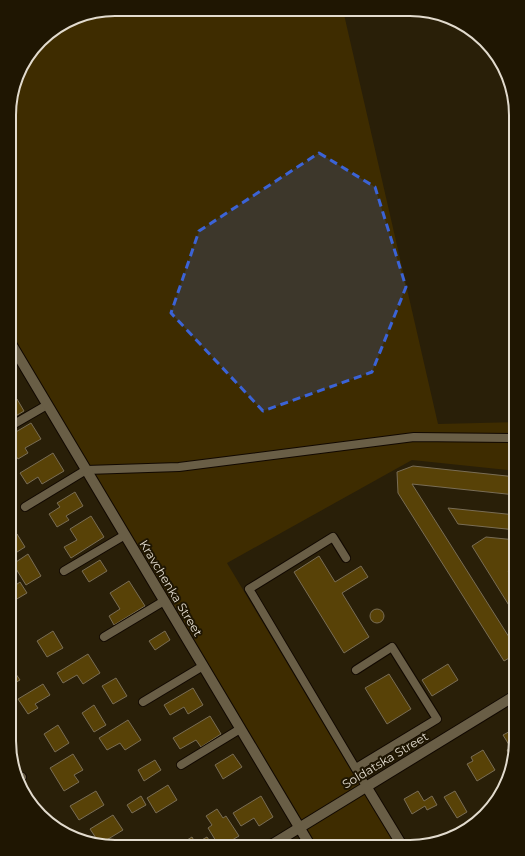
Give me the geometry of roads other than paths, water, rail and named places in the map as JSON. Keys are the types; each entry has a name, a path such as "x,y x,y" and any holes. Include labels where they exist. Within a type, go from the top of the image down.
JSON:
{"street":[{"name":"Kravchenka Street","path":"16,352 307,840"},
{"name":"Soldatska Street","path":"279,840 509,699"},
{"path":"366,786 399,840"}],"lane":[{"path":"16,423 47,405"},
{"path":"25,507 86,470 179,467 414,437 509,438"},
{"path":"64,571 124,535"},
{"path":"346,558 333,537 249,589 366,786"},
{"path":"104,637 164,601"},
{"path":"356,670 392,647 437,719 356,768"},
{"path":"143,702 203,666"},
{"path":"181,765 240,729"}]}
